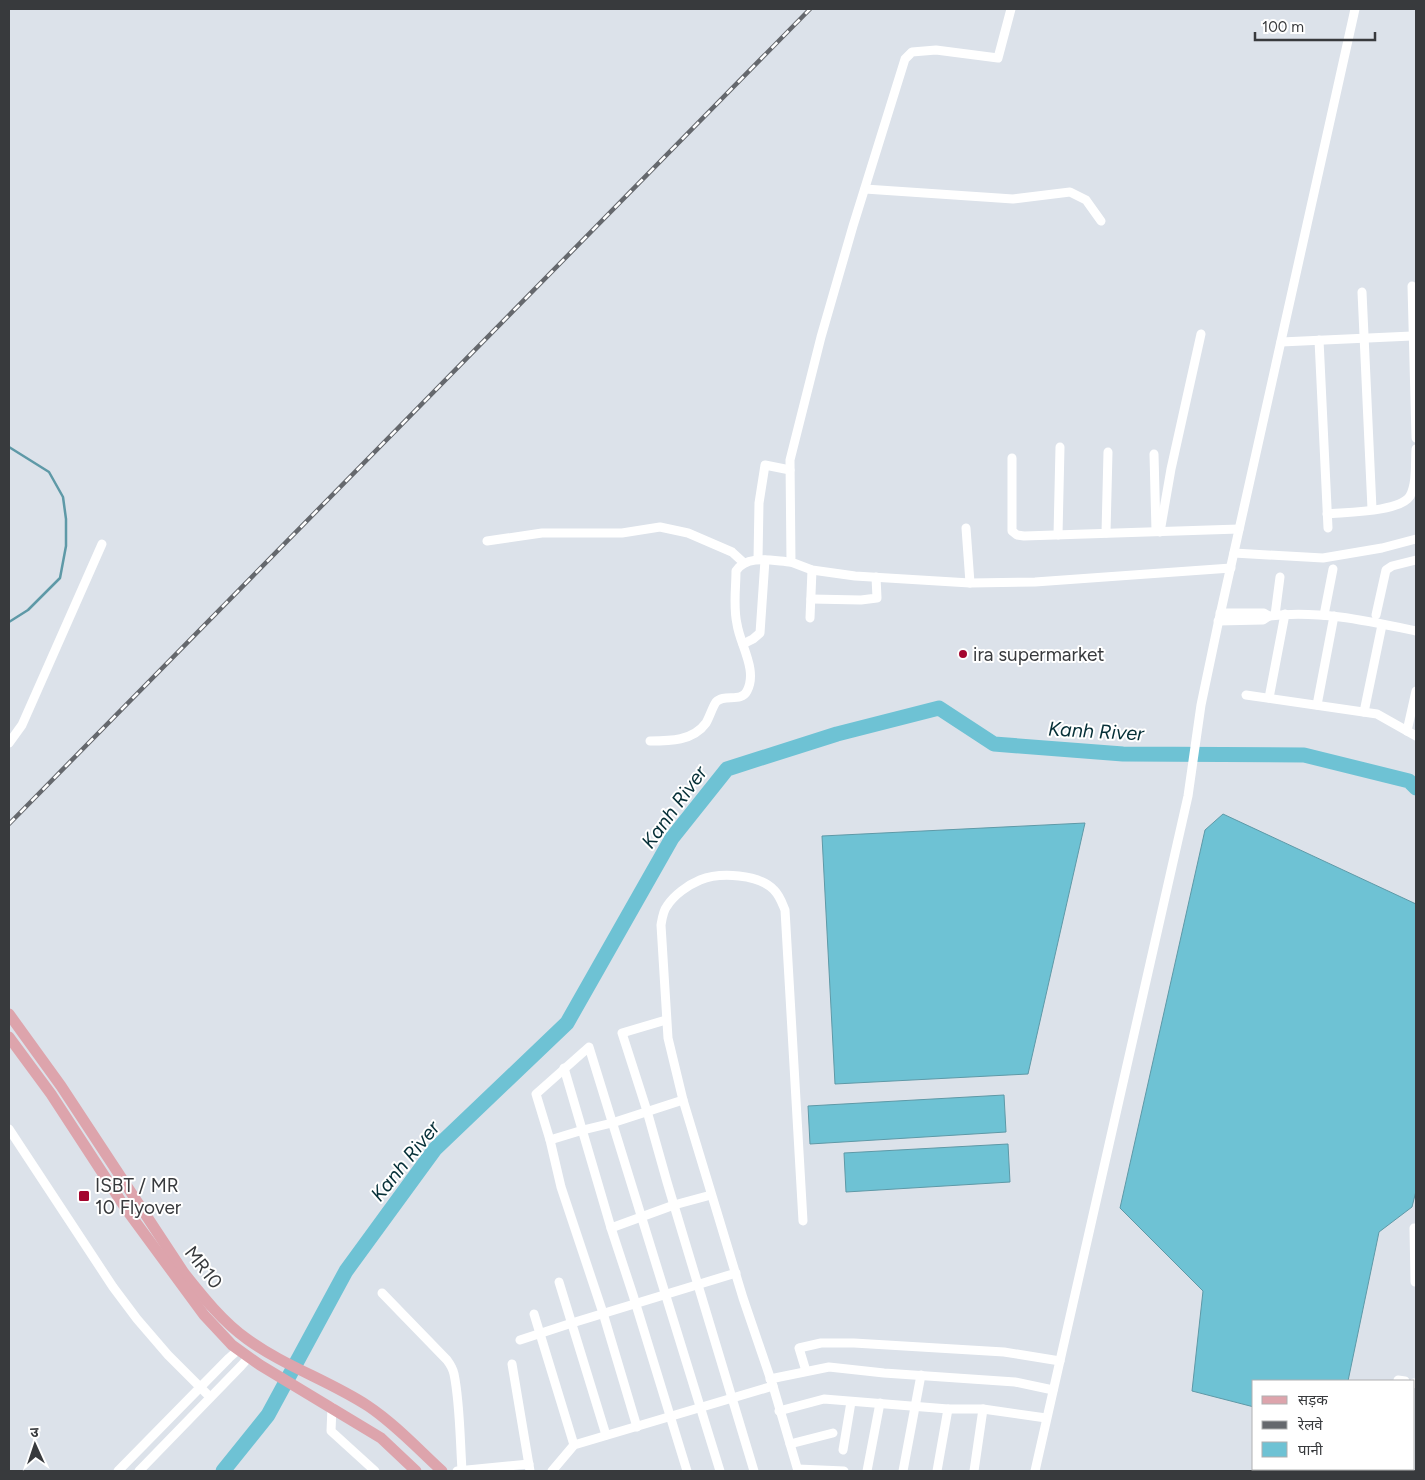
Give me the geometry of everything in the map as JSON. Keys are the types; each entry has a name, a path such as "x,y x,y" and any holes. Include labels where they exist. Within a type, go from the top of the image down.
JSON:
{"main road":[{"name":"MR10","path":"9,1014 61,1086 98,1145 189,1279 230,1325 248,1340 266,1351 367,1405 394,1425 442,1471"},
{"name":"MR10","path":"9,1037 51,1094 126,1209 204,1315 232,1345 260,1365 381,1438 416,1471"}],"street":[{"path":"791,562 790,460 852,226 905,59 912,52 936,50 998,58 1011,9"},
{"path":"1035,1471 1188,796 1201,705 1219,617 1355,9"},
{"path":"865,189 1012,199 1070,192 1086,200 1101,220"},
{"path":"1412,286 1416,438"},
{"path":"1362,292 1372,509"},
{"path":"1158,532 1201,334"},
{"path":"1281,342 1412,336"},
{"path":"1319,340 1328,528"},
{"path":"1058,535 1060,447"},
{"path":"1327,514 1394,506 1405,501 1410,495 1413,486 1416,449"},
{"path":"1106,534 1108,452"},
{"path":"1154,454 1158,532"},
{"path":"1012,458 1012,530 1017,535 1239,529"},
{"path":"743,644 760,633 761,560 759,503 764,465 790,470"},
{"path":"486,541 542,532 622,533 660,527 688,533 732,552 744,563"},
{"path":"966,528 970,583"},
{"path":"1234,553 1323,558 1382,548 1416,539"},
{"path":"9,742 22,725 102,544"},
{"path":"650,740 671,741 692,735 706,724 716,702 720,699 742,696 748,690 750,676 735,614 736,571 739,565 744,563 761,560 791,562 812,570 876,577 970,583 1034,582 1231,568"},
{"path":"1376,615 1386,570 1392,566 1416,560"},
{"path":"810,618 812,570"},
{"path":"1317,705 1333,570"},
{"path":"811,599 861,600 876,598 876,577"},
{"path":"1272,616 1280,577"},
{"path":"1219,617 1245,617 1264,614 1272,616 1285,614 1329,616 1416,632"},
{"path":"1269,698 1285,614"},
{"path":"1364,712 1382,625"},
{"path":"1407,731 1416,691"},
{"path":"1246,695 1381,716 1416,736"},
{"path":"802,1221 785,910 773,888 746,876 722,876 700,880 677,894 665,908 661,924 668,1038 683,1100 798,1470 844,1471"},
{"path":"666,1020 622,1033 754,1471"},
{"path":"637,1427 603,1313 561,1187 550,1140 536,1094 589,1047 720,1471"},
{"path":"564,1068 611,1228 687,1471"},
{"path":"550,1140 612,1123 683,1100"},
{"path":"9,1130 113,1287 168,1356 210,1398"},
{"path":"611,1228 674,1204 711,1195"},
{"path":"1414,1228 1415,1282"},
{"path":"520,1340 572,1322 736,1273"},
{"path":"559,1282 606,1435"},
{"path":"382,1293 452,1367 454,1372 460,1470 530,1468 512,1364"},
{"path":"534,1314 574,1445"},
{"path":"806,1371 799,1348 821,1343 854,1343 1004,1352 1060,1361"},
{"path":"118,1471 238,1350"},
{"path":"139,1471 249,1357"},
{"path":"552,1471 574,1445 700,1409 806,1371 829,1367 1015,1382 1053,1390"},
{"path":"903,1471 921,1375"},
{"path":"779,1411 824,1399 948,1409 982,1409 1046,1418"},
{"path":"843,1450 851,1402"},
{"path":"867,1471 880,1403"},
{"path":"332,1407 331,1431 375,1471"},
{"path":"937,1471 948,1409"},
{"path":"974,1471 982,1409"},
{"path":"790,1444 833,1433"}],"water":[{"path":"1223,814 1416,904 1416,1191 1412,1207 1379,1232 1348,1380 1252,1380 1252,1406 1192,1391 1203,1291 1120,1208 1205,830"},
{"path":"1085,823 1028,1074 835,1084 822,836"},
{"path":"1004,1095 1006,1132 810,1144 808,1106"},
{"path":"1008,1144 1010,1182 846,1192 844,1153"}],"waterway":[{"path":"9,447 49,472 63,497 66,519 66,546 60,578 28,610 9,622"},
{"name":"Kanh River","path":"223,1471 268,1415 346,1271 435,1149 567,1023 672,838 727,769 837,734 939,708 994,744 1123,754 1304,755 1409,781 1416,788"}],"railway":[{"path":"9,824 810,9"}],"place":[{"name":"ira supermarket","path":"963,654"},
{"name":"ISBT / MR 10 Flyover","path":"84,1196"}]}
